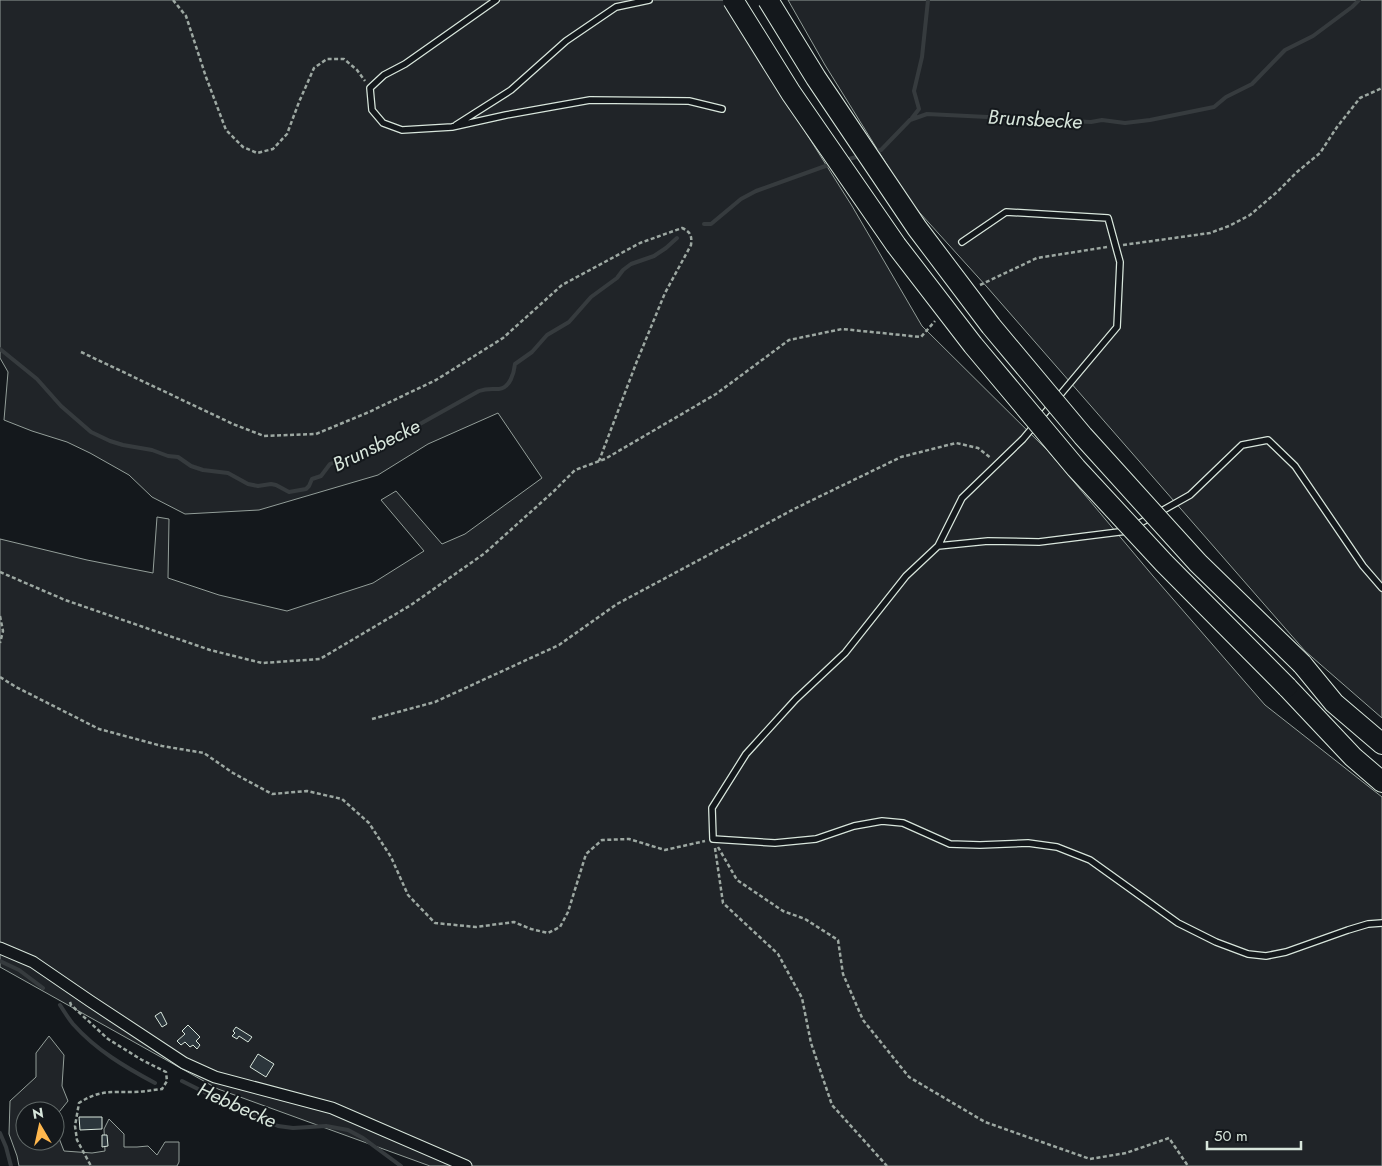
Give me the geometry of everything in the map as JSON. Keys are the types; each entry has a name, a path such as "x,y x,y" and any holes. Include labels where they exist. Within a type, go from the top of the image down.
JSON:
{"highway":[{"path":"733,0 791,93 896,245 973,345 1083,476 1164,563 1353,757 1382,782"},
{"path":"768,0 816,78 917,228 991,326 1083,436 1198,563 1302,664 1334,703 1382,744"}],"street":[{"path":"0,948 33,962 184,1063 215,1077 332,1108 466,1166"}],"lane":[{"path":"496,0 405,64 384,75 370,88 372,110 382,124 402,130 452,127 590,100 689,100 722,109"},
{"path":"452,127 511,90 566,41 616,7 649,0"},
{"path":"962,242 1006,212 1108,218 1120,262 1117,328 1023,439 962,498 938,546 906,576 845,653 796,698 746,754 712,808 713,839 775,844 816,839 854,826 882,822 903,823 950,844 980,845 1028,842 1057,847 1090,860 1178,923 1216,942 1248,954 1266,956 1286,952 1348,930 1368,924 1382,923"},
{"path":"938,546 988,541 1039,542 1126,532 1190,495 1242,445 1268,440 1295,466 1362,566 1382,588"}],"path":[{"path":"173,0 186,16 226,130 243,147 257,153 273,149 287,134 314,68 327,59 344,59 357,70 370,88"},
{"path":"976,287 1037,258 1210,233 1229,226 1250,215 1278,192 1297,172 1320,153 1360,98 1382,88"},
{"path":"81,352 264,436 316,434 369,412 436,380 504,338 562,285 640,243 682,228 689,231 692,237 690,245 665,293 599,461"},
{"path":"0,572 65,600 210,650 262,663 320,659 411,605 485,553 575,470 599,461 716,394 789,340 842,329 921,338 938,318"},
{"path":"372,719 435,702 559,645 625,599 796,508 901,457 956,444 978,448 998,463"},
{"path":"0,616 4,631 0,643"},
{"path":"0,677 99,729 162,746 204,753 272,794 307,791 342,799 369,823 391,857 408,895 435,923 476,927 514,922 548,933 560,927 568,912 586,854 602,840 629,839 665,850 713,839"},
{"path":"713,839 722,903 778,954 802,998 811,1043 832,1105 886,1166"},
{"path":"713,839 737,880 784,911 805,919 838,940 843,974 863,1020 909,1077 985,1122 1090,1159 1126,1153 1169,1138 1188,1166"},
{"path":"60,980 71,1005 108,1039 166,1072 167,1081 162,1090 136,1092 108,1091 90,1095 79,1103 75,1126 77,1140 91,1166"}],"shaded area":[{"path":"0,0 724,0 852,206 922,326 1048,451 1265,705 1382,797 1382,1166 430,1166 218,1089 0,967 0,539 87,560 153,573 157,517 169,519 168,578 219,595 287,611 373,583 424,551 381,500 396,491 442,544 465,534 542,478 498,413 428,444 378,475 259,510 185,514 152,497 129,475 90,453 67,442 4,420 8,372 0,358"},
{"path":"788,0 1382,0 1382,718 1305,651 987,287 910,202 825,65"},
{"path":"49,1036 64,1055 62,1086 68,1101 65,1105 65,1101 15,1101 15,1150 9,1134 10,1101 36,1077 36,1053"},
{"path":"109,1119 124,1134 124,1147 148,1146 157,1155 165,1142 179,1142 179,1162 177,1166 19,1166 15,1151 92,1153 105,1151 104,1129"}],"building":[{"path":"161,1012 167,1024 162,1027 155,1016"},
{"path":"188,1025 200,1037 196,1041 200,1045 197,1049 193,1045 190,1047 185,1042 181,1045 177,1041 185,1034 182,1031"},
{"path":"236,1027 252,1037 248,1042 239,1036 237,1039 232,1036 235,1033 233,1031"},
{"path":"258,1054 274,1064 266,1077 250,1067"},
{"path":"79,1117 102,1117 102,1129 80,1130"},
{"path":"102,1135 107,1135 108,1146 102,1147"}],"waterway":[{"path":"912,118 919,109 914,91 922,57 928,0"},
{"name":"Brunsbecke","path":"874,152 881,150 910,120 927,114 1091,122 1102,120 1125,123 1214,107 1226,97 1252,84 1285,50 1313,36 1359,0"},
{"name":"Brunsbecke","path":"845,160 860,156"},
{"name":"Brunsbecke","path":"704,224 711,224 741,199 756,191 831,164"},
{"name":"Brunsbecke","path":"0,349 37,379 61,406 91,432 123,445 178,457 191,466 203,470 228,473 248,484 258,486 271,484 289,492 306,489 312,479 321,476 330,464 402,434 479,391 503,388 509,383 515,364 532,352 547,335 569,322 591,297 617,278 631,264 654,256 677,238"},
{"name":"Hebbecke","path":"0,961 19,970 43,988"},
{"name":"Hebbecke","path":"60,1005 73,1024 91,1042 122,1064 155,1083"},
{"name":"Hebbecke","path":"182,1081 278,1126 293,1128 326,1126 348,1130 363,1138 401,1166"},
{"path":"0,1133 11,1166"}]}
